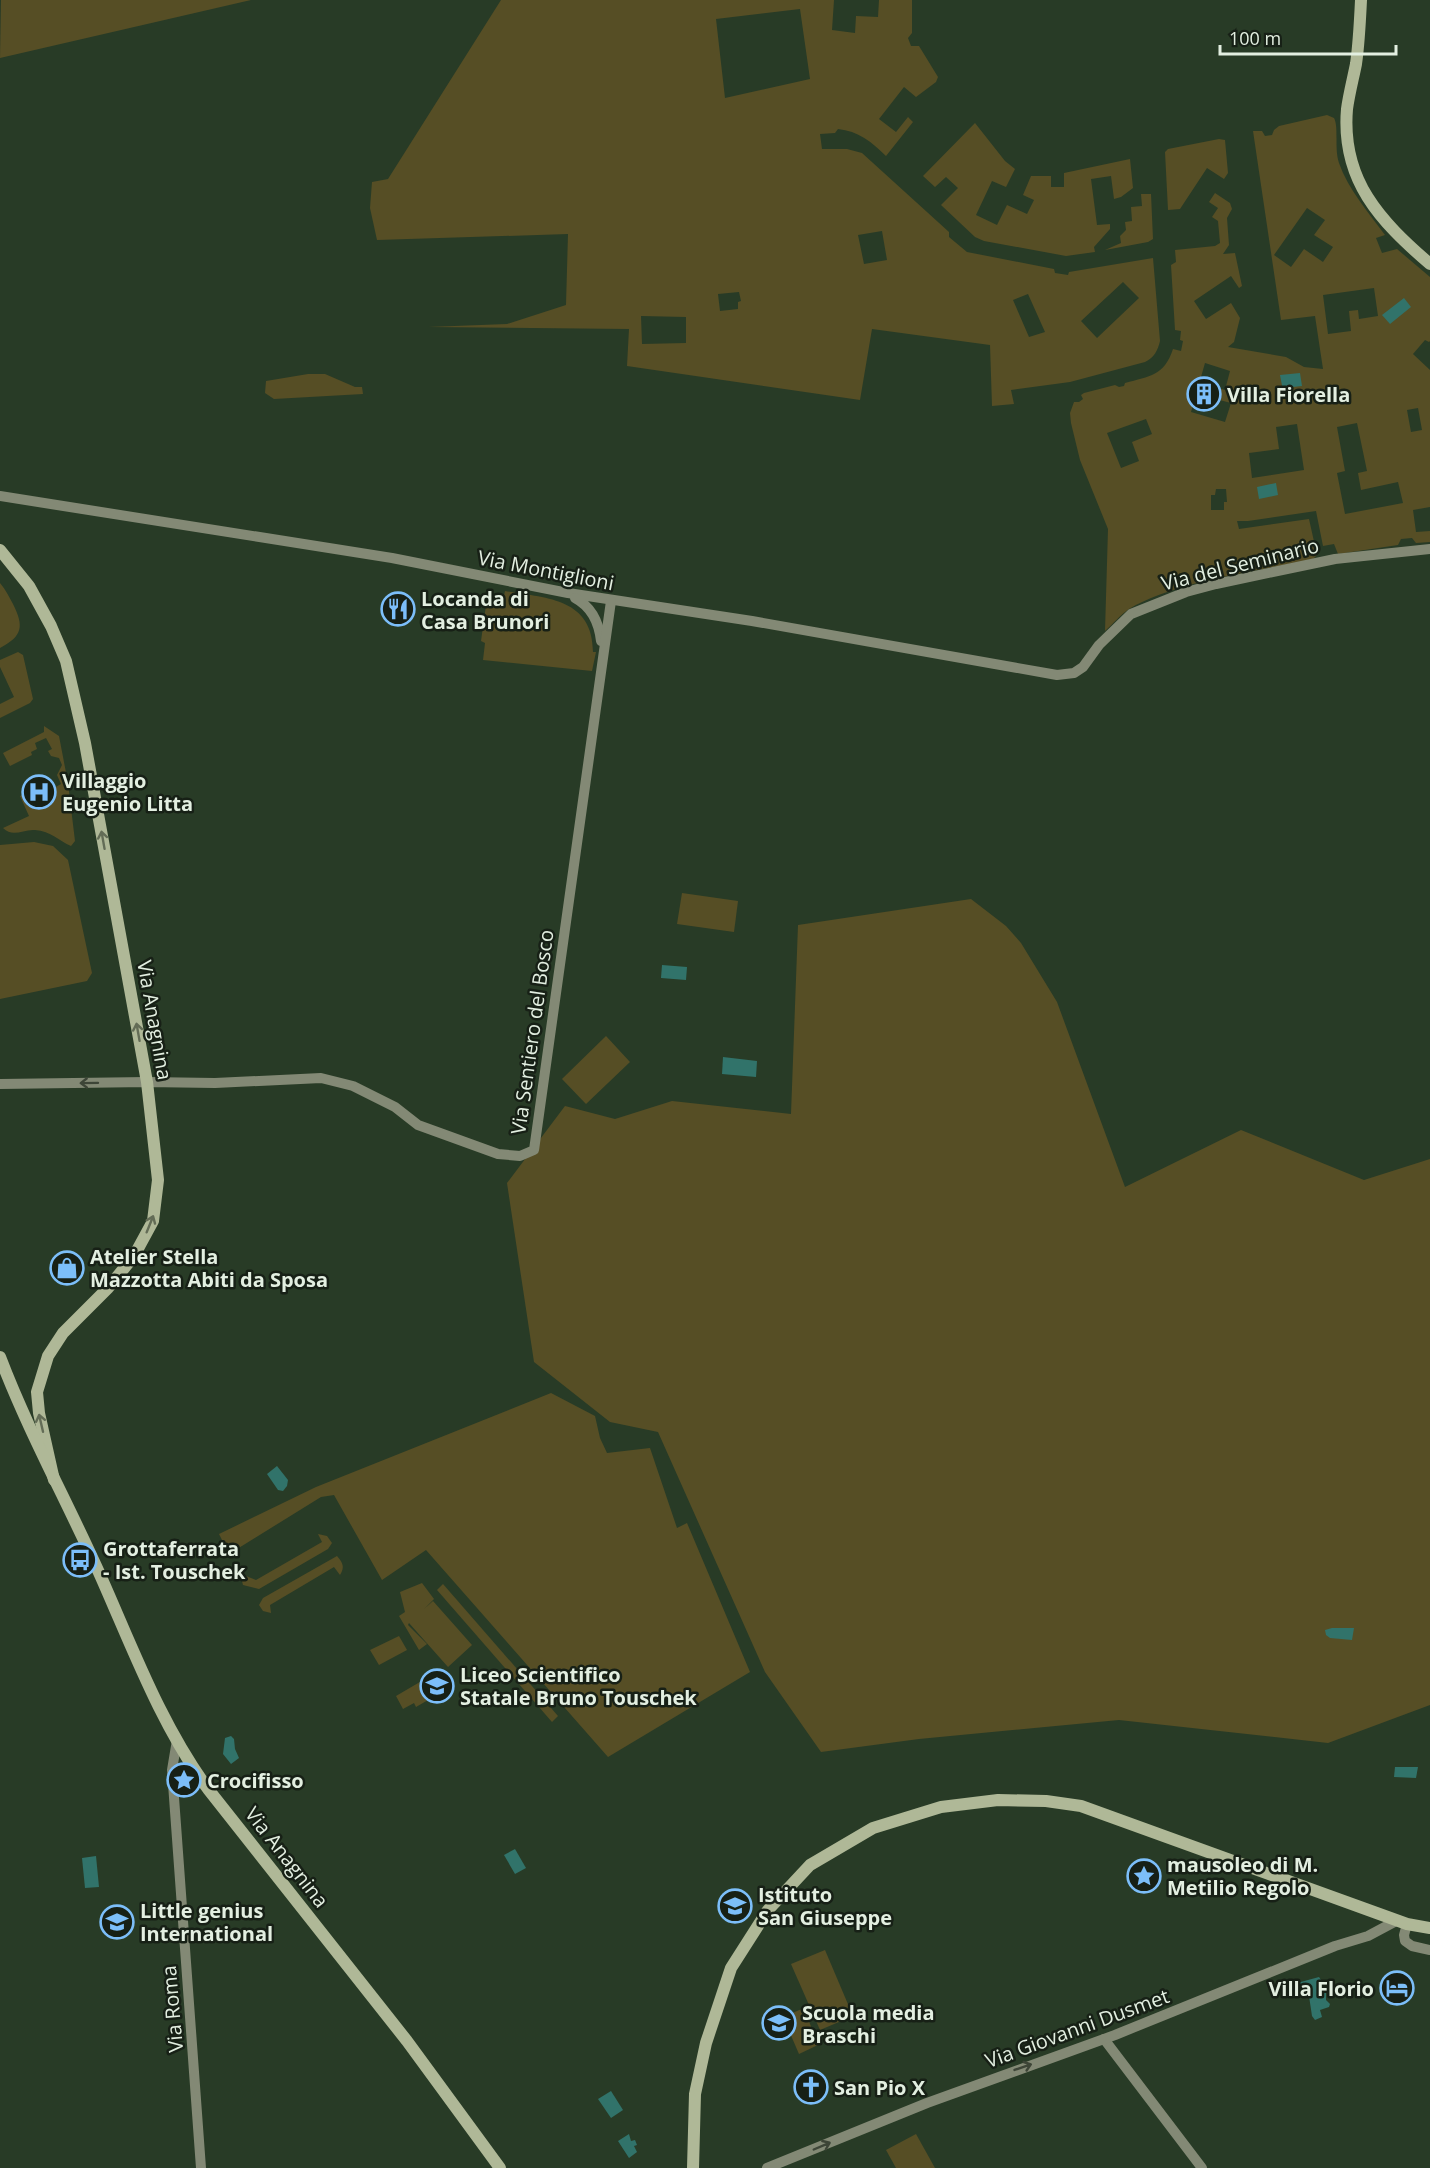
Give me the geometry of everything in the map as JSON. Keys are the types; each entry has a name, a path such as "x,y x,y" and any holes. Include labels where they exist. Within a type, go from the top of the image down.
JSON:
{"main road":[{"path":"1361,0 1356,62 1347,111 1350,154 1360,183 1379,214 1396,234 1430,264"},
{"name":"Via Anagnina","path":"0,550 29,586 51,626 66,661 85,743 147,1082 158,1180 153,1221 127,1264 108,1288 63,1334 48,1356 37,1392 39,1413 54,1480"},
{"name":"Via Anagnina","path":"0,1357 54,1480 100,1575 159,1707 177,1740 208,1789 407,2041 500,2168"},
{"path":"7,1376 23,1391 37,1392"},
{"path":"693,2168 695,2094 704,2054 731,1968 768,1910 810,1865 873,1828 941,1808 973,1802 1046,1801 1081,1806 1402,1922 1430,1929"},
{"path":"684,2168 693,2143"}],"street":[{"name":"Via Montiglioni","path":"0,496 392,558 611,601 752,621 1030,672 1058,675 1074,673 1083,667"},
{"name":"Via del Seminario","path":"1083,667 1099,645 1131,614 1186,592 1335,559 1430,549"},
{"name":"Via Sentiero del Bosco","path":"568,593 585,603 599,626 602,656"},
{"name":"Via Sentiero del Bosco","path":"0,1084 215,1083 321,1078 353,1086 387,1102 418,1125 498,1154 520,1156 534,1150 611,601"},
{"name":"Via Roma","path":"177,1740 172,1770 201,2168"},
{"path":"1402,1922 1405,1941 1412,1946 1430,1950"},
{"name":"Via Giovanni Dusmet","path":"767,2168 970,2086 1104,2039 1335,1946 1402,1922"},
{"path":"1104,2039 1202,2168"}],"shaded area":[{"path":"1,0 251,0 0,58"},
{"path":"501,0 834,0 832,30 855,33 856,16 878,17 879,0 912,0 912,33 908,38 911,46 919,46 938,77 936,82 916,97 904,87 879,119 896,132 908,117 913,122 886,156 864,138 838,129 835,133 820,134 822,149 847,149 862,153 949,232 949,237 967,252 1054,269 1055,273 1068,275 1069,272 1153,258 1160,341 1155,353 1145,362 1070,382 1011,390 1014,404 992,406 990,345 872,329 860,400 627,366 629,329 428,327 507,324 566,305 568,234 377,240 370,208 372,182 388,179","holes":["800,9 810,79 725,98 716,19","882,231 887,260 864,264 858,235","1123,282 1139,298 1097,338 1081,321","739,292 741,301 738,302 738,309 720,311 718,294","1028,294 1045,332 1029,337 1013,300","641,316 686,317 686,343 642,344"]},
{"path":"1327,115 1334,118 1339,163 1353,191 1385,235 1376,238 1382,253 1397,249 1430,277 1430,341 1425,340 1413,354 1430,370 1430,507 1413,510 1416,532 1430,531 1430,542 1416,543 1412,538 1401,539 1398,545 1338,554 1334,544 1323,546 1316,511 1237,521 1239,529 1309,519 1317,555 1313,559 1218,578 1170,591 1129,609 1105,631 1108,529 1080,460 1070,413 1074,402 1083,399 1081,395 1084,393 1115,385 1124,386 1125,383 1155,374 1165,365 1173,349 1181,351 1183,341 1180,340 1181,331 1175,330 1171,265 1176,262 1175,250 1215,246 1220,243 1218,221 1212,217 1218,208 1209,202 1215,193 1230,203 1232,209 1227,218 1229,245 1223,254 1235,253 1242,286 1239,288 1231,276 1194,301 1206,319 1231,303 1240,318 1234,342 1228,347 1286,357 1304,367 1323,369 1315,316 1281,320 1253,131 1262,131 1265,136 1272,135 1279,126","holes":["1307,208 1325,220 1314,235 1333,247 1323,262 1304,249 1291,267 1274,255","1374,288 1378,316 1359,319 1358,310 1349,311 1351,331 1328,334 1323,295","1205,363 1230,371 1225,390 1215,387 1212,398 1231,403 1225,422 1191,412","1418,408 1422,430 1411,432 1407,410","1146,419 1152,434 1132,442 1139,461 1121,468 1107,433","1357,423 1367,471 1358,473 1361,490 1398,482 1403,503 1345,514 1337,473 1345,471 1337,427","1297,424 1304,470 1252,478 1249,453 1279,449 1276,427","1216,489 1226,489 1227,502 1224,502 1224,510 1211,510 1211,495 1215,495"]},
{"path":"975,123 1005,161 1015,169 1006,187 992,181 976,215 997,225 1007,205 1027,214 1034,200 1023,195 1031,176 1051,176 1051,187 1064,187 1064,173 1130,159 1133,188 1121,197 1114,199 1111,176 1091,179 1097,225 1110,224 1110,229 1094,247 1095,252 1066,256 984,241 975,237 941,205 958,188 946,177 935,187 923,176"},
{"path":"1219,139 1225,140 1228,173 1224,179 1207,168 1180,209 1168,210 1165,152 1168,149"},
{"path":"1141,194 1151,194 1153,239 1148,242 1105,250 1121,243 1120,236 1126,230 1125,222 1132,221 1131,207 1142,206"},
{"path":"308,374 325,374 355,387 362,387 363,394 274,399 265,393 266,381"},
{"path":"0,583 13,604 20,624 17,635 0,648"},
{"path":"505,591 551,599 576,611 585,621 591,634 593,652 596,652 592,671 483,660 485,643 481,641 487,598 503,601"},
{"path":"18,652 23,655 33,699 30,703 0,718 0,704 14,697 0,667 0,660"},
{"path":"44,726 59,736 68,783 75,841 71,846 41,831 14,833 3,828 29,816 20,796 50,782 54,788 61,784 57,775 62,765 59,758 51,756 48,751 52,749 46,738 35,743 37,749 31,752 32,755 10,766 3,753 44,732"},
{"path":"34,842 53,846 68,860 92,973 87,981 0,999 0,845"},
{"path":"682,893 738,901 734,932 677,924"},
{"path":"971,899 1006,926 1021,943 1057,1002 1125,1187 1241,1130 1364,1180 1430,1159 1430,1705 1328,1743 1119,1720 919,1739 821,1752 765,1672 658,1432 610,1422 534,1362 507,1183 565,1106 615,1119 672,1101 791,1114 798,925"},
{"path":"606,1036 630,1062 586,1104 562,1079"},
{"path":"551,1393 595,1416 600,1438 607,1453 650,1448 677,1528 687,1523 750,1672 608,1757 426,1550 382,1580 334,1495 321,1497 229,1554 219,1534 316,1487"},
{"path":"318,1534 327,1536 332,1543 328,1549 259,1589 243,1585 242,1581 246,1576 256,1580 322,1542"},
{"path":"337,1556 343,1565 340,1575 334,1567 270,1605 271,1613 263,1611 259,1605 263,1598"},
{"path":"422,1583 434,1599 424,1609 433,1601 472,1645 448,1667 409,1623 408,1625 427,1644 419,1650 399,1616 405,1612 400,1592"},
{"path":"443,1584 558,1716 552,1722 437,1590"},
{"path":"399,1636 407,1650 379,1665 370,1650"},
{"path":"425,1679 435,1696 416,1707 414,1703 403,1709 396,1696"},
{"path":"825,1950 853,2016 820,2030 791,1964"},
{"path":"804,2008 818,2045 799,2054 783,2017"},
{"path":"916,2134 935,2168 896,2168 886,2150"}],"water":[{"path":"1404,298 1411,307 1390,324 1382,315"},
{"path":"1300,373 1302,386 1293,387 1289,392 1283,391 1280,375"},
{"path":"1276,483 1278,495 1259,499 1257,487"},
{"path":"662,965 687,967 686,980 661,978"},
{"path":"723,1057 757,1061 756,1077 722,1074"},
{"path":"277,1466 288,1480 283,1491 278,1490 267,1474"},
{"path":"1354,1628 1352,1640 1330,1638 1326,1635 1325,1630"},
{"path":"231,1736 239,1758 231,1764 223,1754 225,1738"},
{"path":"1395,1767 1418,1767 1416,1778 1394,1777"},
{"path":"515,1849 526,1868 515,1874 504,1855"},
{"path":"96,1856 99,1887 85,1888 82,1858"},
{"path":"1319,1977 1320,1986 1326,1993 1326,2000 1330,2004 1329,2007 1320,2010 1322,2017 1315,2020 1312,2016 1309,1996 1296,1994 1294,1991 1297,1983"},
{"path":"611,2091 623,2110 611,2118 598,2099"},
{"path":"629,2134 631,2141 635,2140 637,2145 634,2146 637,2152 629,2158 618,2141"}],"place":[{"name":"Villa Fiorella","path":"1204,394"},
{"name":"Locanda di Casa Brunori","path":"398,609"},
{"name":"Villaggio Eugenio Litta","path":"39,792"},
{"name":"Atelier Stella Mazzotta Abiti da Sposa","path":"67,1268"},
{"name":"Grottaferrata - Ist. Touschek","path":"80,1560"},
{"name":"Liceo Scientifico Statale Bruno Touschek","path":"437,1686"},
{"name":"Crocifisso","path":"184,1780"},
{"name":"mausoleo di M. Metilio Regolo","path":"1144,1876"},
{"name":"Istituto San Giuseppe","path":"735,1906"},
{"name":"Little genius International","path":"117,1922"},
{"name":"Villa Florio","path":"1397,1988"},
{"name":"Scuola media Braschi","path":"779,2023"},
{"name":"San Pio X","path":"811,2087"}]}
